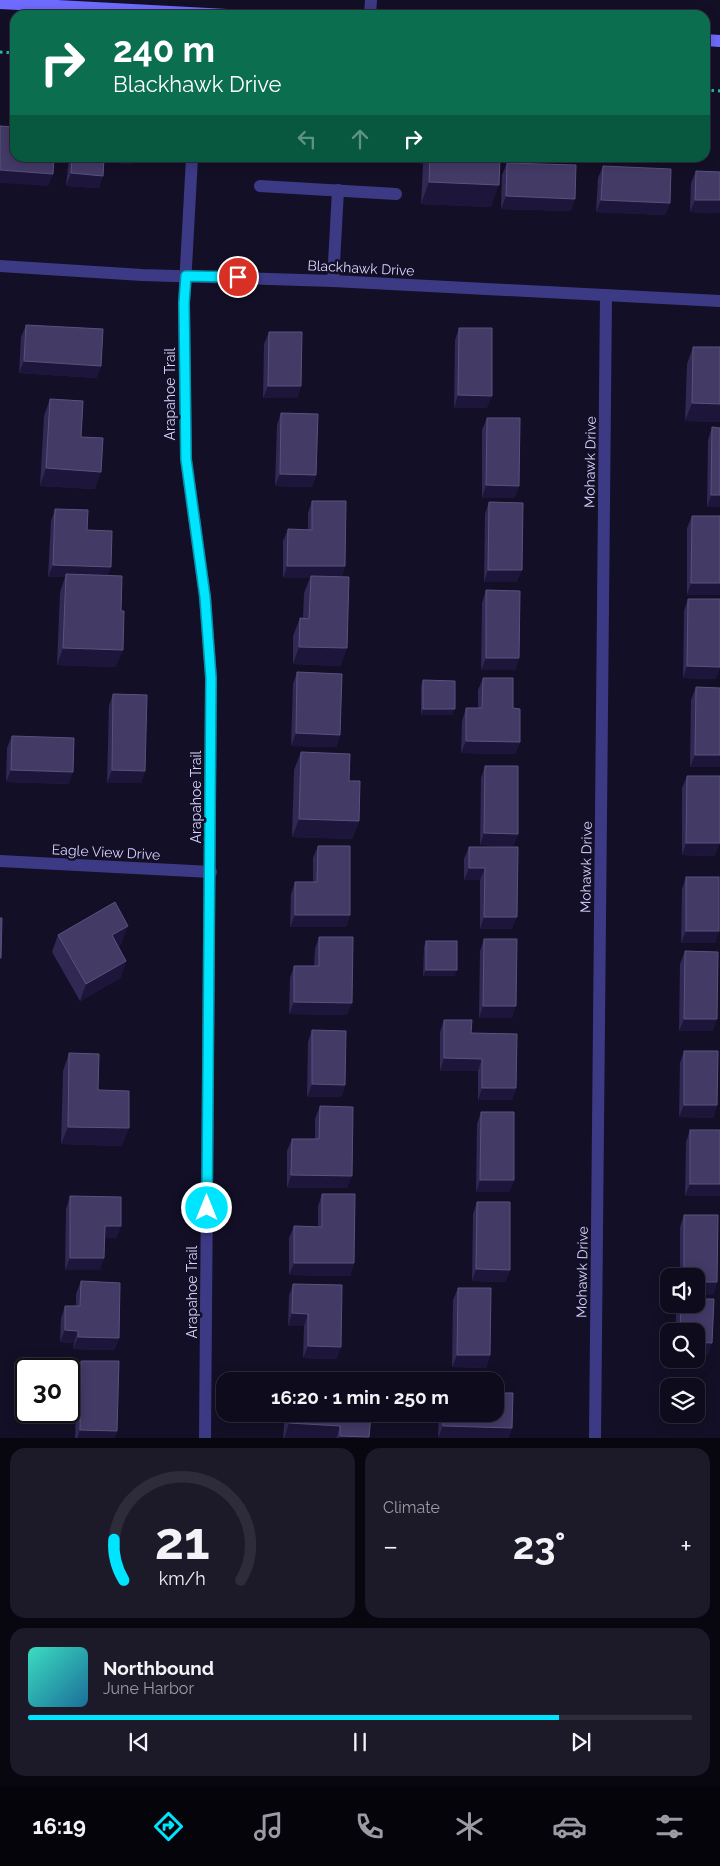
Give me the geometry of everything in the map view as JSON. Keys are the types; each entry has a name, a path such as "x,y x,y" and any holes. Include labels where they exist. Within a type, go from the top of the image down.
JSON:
{"street":[{"path":"8,3 130,10"},
{"name":"Arapahoe Trail","path":"192,162 184,303 186,459 205,597 211,678 211,872 205,1438"},
{"path":"260,186 396,194"},
{"path":"333,281 338,190"},
{"name":"Blackhawk Drive","path":"0,266 142,275 333,281 720,301"},
{"name":"Mohawk Drive","path":"595,1438 606,295"},
{"name":"Eagle View Drive","path":"0,861 211,872"}],"building":[{"path":"0,126 10,127 10,162 54,162 53,174 0,170"},
{"path":"72,162 104,162 103,176 71,173"},
{"path":"430,162 500,162 499,185 429,182"},
{"path":"507,163 576,165 575,199 506,196"},
{"path":"603,166 671,169 670,203 601,200"},
{"path":"696,171 720,172 720,200 695,200"},
{"path":"26,325 103,329 101,366 24,361"},
{"path":"459,328 492,328 492,396 458,395"},
{"path":"269,332 302,332 301,386 268,386"},
{"path":"693,347 720,347 720,404 692,403"},
{"path":"50,399 83,401 81,437 103,438 101,472 46,468"},
{"path":"281,413 318,414 316,475 280,474"},
{"path":"487,418 520,418 519,486 486,485"},
{"path":"712,427 720,428 720,495 711,495"},
{"path":"312,501 346,501 345,566 287,566 288,529 312,530"},
{"path":"489,502 523,503 522,570 488,570"},
{"path":"55,509 88,510 87,530 112,531 111,567 53,565"},
{"path":"692,516 720,516 720,583 691,583"},
{"path":"66,574 122,576 121,611 124,611 123,650 63,648"},
{"path":"311,576 349,577 347,648 299,647 300,618 309,619"},
{"path":"486,590 520,591 519,658 486,658"},
{"path":"688,599 720,599 720,667 687,666"},
{"path":"297,672 342,674 340,735 296,733"},
{"path":"483,678 513,678 513,708 520,709 520,742 466,741 466,708 482,708"},
{"path":"423,680 455,681 455,709 423,709"},
{"path":"696,687 720,688 720,755 695,755"},
{"path":"113,694 147,695 145,771 112,770"},
{"path":"12,736 74,738 73,772 11,770"},
{"path":"301,752 350,754 349,781 360,781 359,821 299,819"},
{"path":"485,766 518,766 518,834 484,833"},
{"path":"687,776 720,776 720,843 686,843"},
{"path":"318,846 350,846 350,915 295,915 295,882 317,882"},
{"path":"469,847 518,847 517,917 484,917 485,868 469,868"},
{"path":"686,877 719,877 719,931 686,931"},
{"path":"115,902 128,926 112,935 126,961 86,984 58,935"},
{"path":"0,918 2,918 1,958 0,958"},
{"path":"319,937 353,937 352,1003 294,1002 294,966 319,966"},
{"path":"484,939 517,939 516,1006 483,1006"},
{"path":"426,941 457,941 457,970 426,970"},
{"path":"685,951 718,952 717,1019 684,1019"},
{"path":"444,1020 472,1020 471,1033 517,1034 516,1088 482,1088 482,1059 444,1058"},
{"path":"312,1030 346,1031 345,1085 312,1084"},
{"path":"684,1051 718,1051 717,1105 684,1105"},
{"path":"69,1053 99,1054 98,1090 129,1091 129,1128 68,1127"},
{"path":"320,1106 353,1107 352,1176 291,1175 292,1139 319,1139"},
{"path":"481,1112 514,1112 514,1180 480,1180"},
{"path":"690,1130 720,1130 720,1184 690,1184"},
{"path":"322,1194 355,1194 354,1263 294,1263 294,1226 322,1227"},
{"path":"70,1196 121,1197 121,1226 105,1226 104,1258 70,1258"},
{"path":"477,1202 510,1202 510,1270 476,1269"},
{"path":"684,1215 718,1215 717,1282 705,1282 705,1268 684,1268"},
{"path":"81,1281 120,1283 119,1338 78,1337 78,1331 65,1330 65,1306 80,1306"},
{"path":"293,1284 342,1285 341,1347 308,1346 308,1314 292,1313"},
{"path":"458,1288 491,1288 490,1355 457,1355"},
{"path":"705,1299 714,1299 712,1343 705,1343 705,1323 680,1323 681,1313 705,1313"},
{"path":"81,1361 119,1361 117,1431 80,1430"},
{"path":"504,1393 513,1393 512,1428 443,1426 443,1422 504,1422"},
{"path":"370,1422 369,1437 340,1436 340,1426 289,1423"}],"route":[{"path":"207,1208 211,900 211,678 205,597 186,459 184,303 186,276 238,277"}]}
